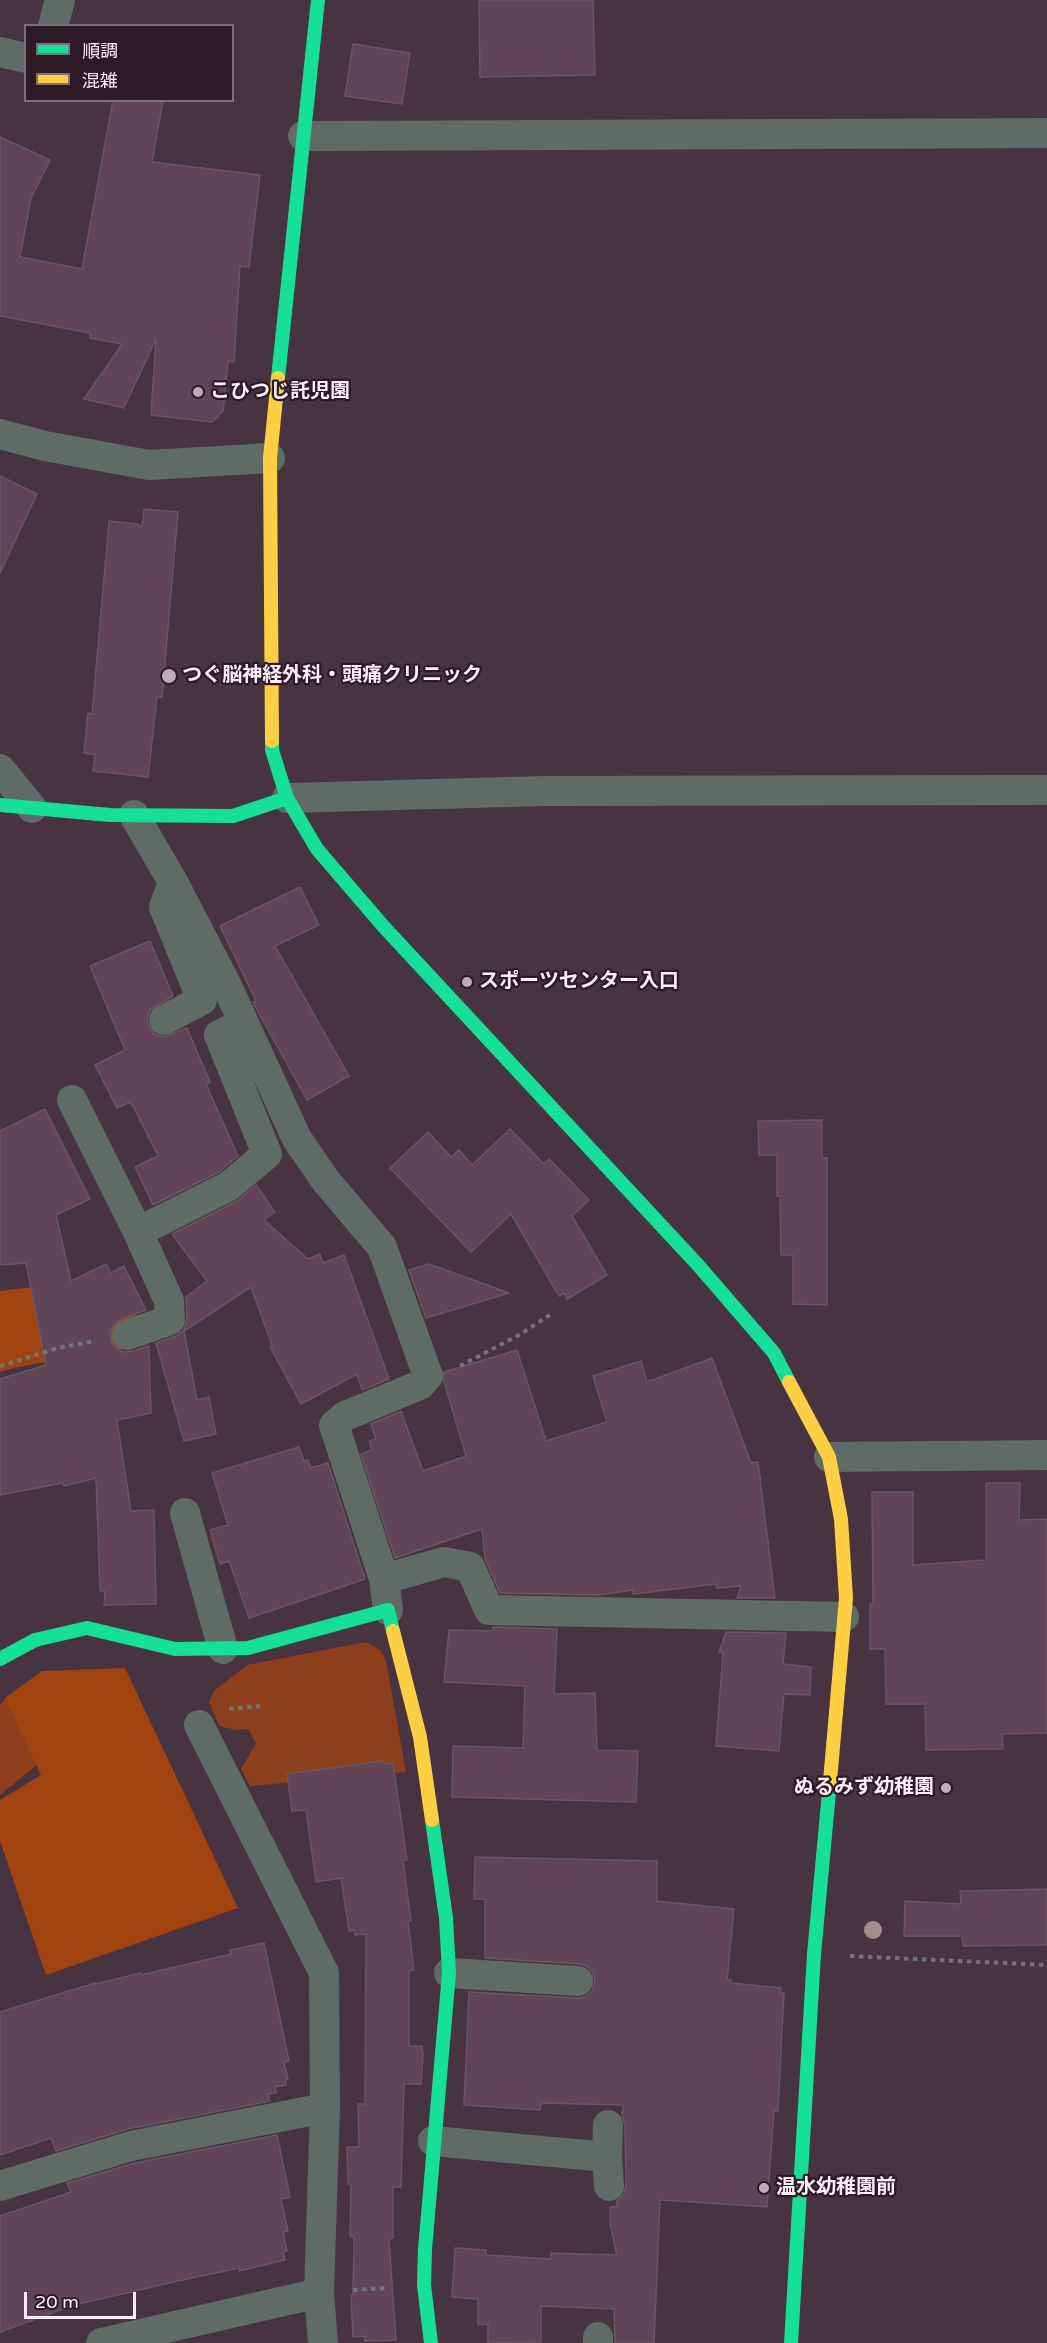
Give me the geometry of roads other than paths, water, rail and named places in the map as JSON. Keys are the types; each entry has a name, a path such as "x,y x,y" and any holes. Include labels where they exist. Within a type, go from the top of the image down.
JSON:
{"street":[{"path":"54,24 60,0"},
{"path":"318,0 270,458 272,750 287,798 317,849 384,927 698,1265 774,1353 829,1457 841,1519 846,1598 814,1954 791,2343"},
{"path":"0,52 24,58"},
{"path":"303,136 1047,133"},
{"path":"0,434 45,446 149,465 270,458"},
{"path":"0,769 32,808"},
{"path":"0,806 110,815 233,816 287,798 545,791 1047,790"},
{"path":"134,815 173,882 227,986 306,1154 382,1248 428,1376 420,1385 345,1416 334,1425 384,1580 388,1610 420,1737 446,1918 449,1973 433,2141 424,2285 431,2343"},
{"path":"164,1020 202,1000 164,907 173,882"},
{"path":"138,1232 230,1186 267,1154 219,1035 243,1024"},
{"path":"72,1100 109,1144 138,1232 169,1301 170,1320 127,1335"},
{"path":"829,1457 1047,1455"},
{"path":"185,1513 223,1648"},
{"path":"384,1580 444,1562 470,1567 489,1610 844,1617"},
{"path":"0,1659 35,1640 87,1628 175,1649 248,1648 388,1610"},
{"path":"199,1725 324,1973 325,2108 319,2293 322,2343"},
{"path":"449,1973 578,1981"},
{"path":"0,2186 131,2146 325,2108"},
{"path":"433,2141 608,2172 608,2125"},
{"path":"110,2342 319,2293"}],"place":[{"name":"こひつじ託児園","path":"198,392"},
{"name":"つぐ脳神経外科・頭痛クリニック","path":"169,676"},
{"name":"スポーツセンター入口","path":"467,982"},
{"name":"ぬるみず幼稚園","path":"946,1788"},
{"name":"温水幼稚園前","path":"764,2188"}]}
